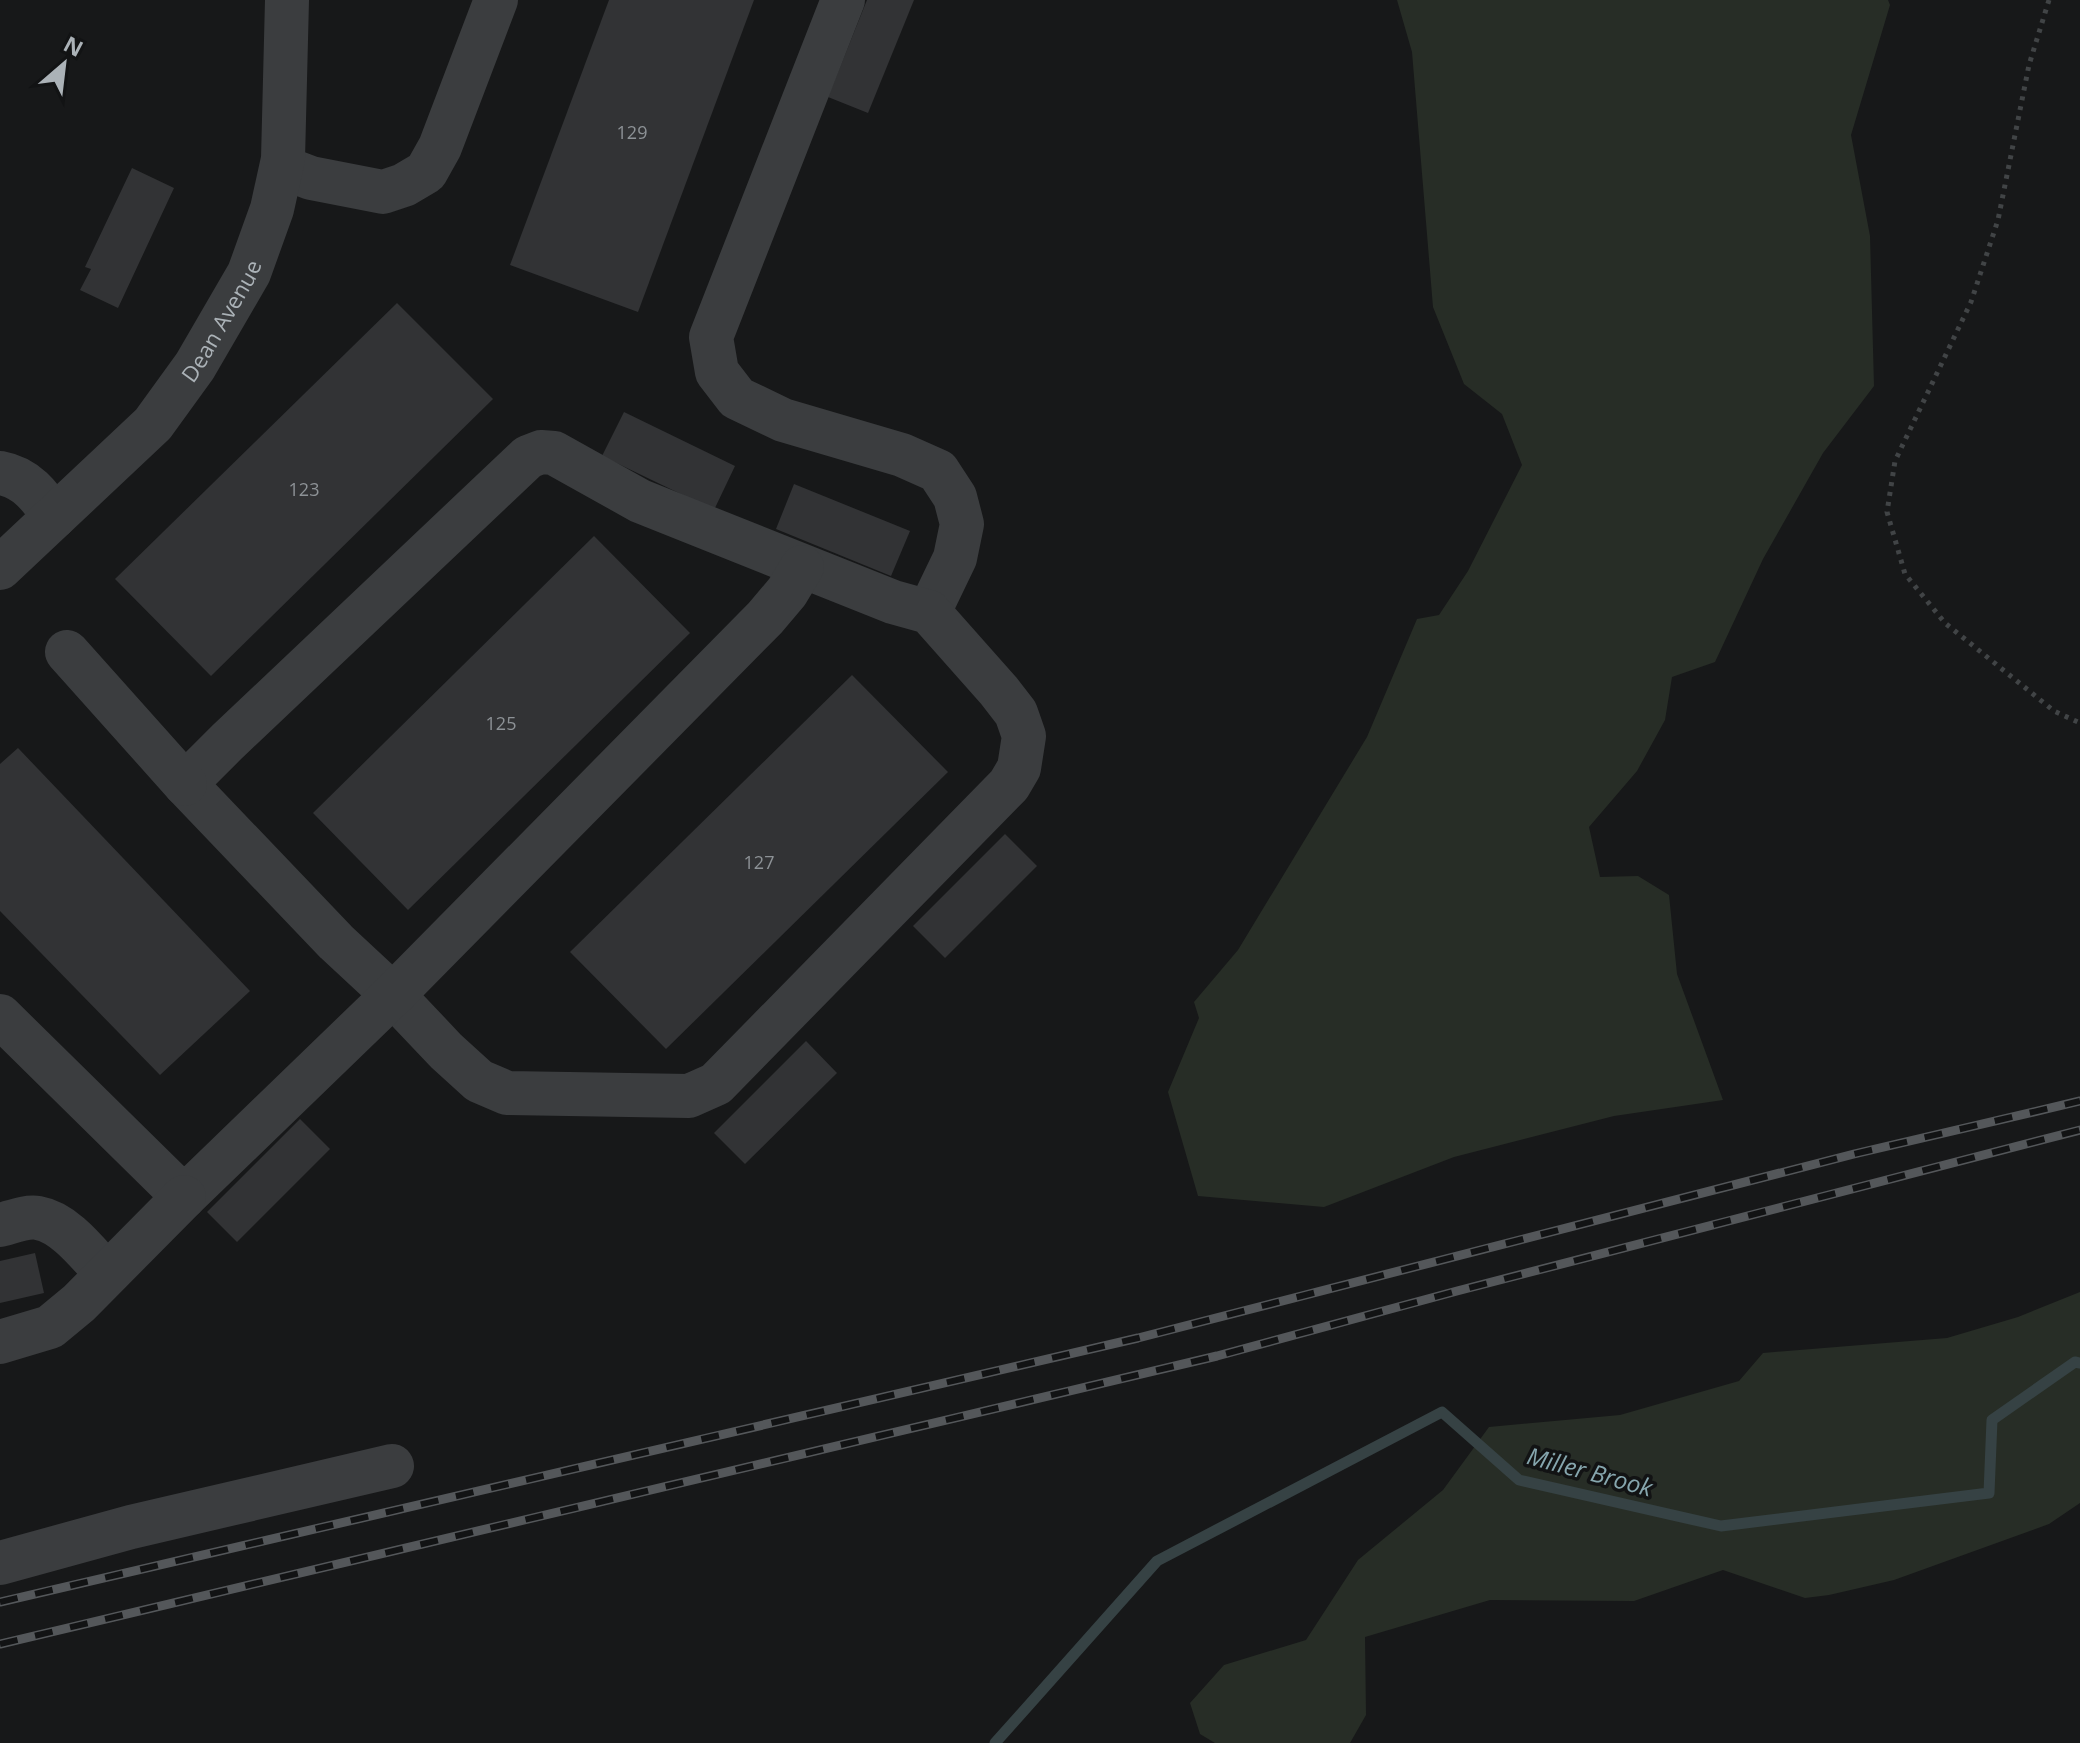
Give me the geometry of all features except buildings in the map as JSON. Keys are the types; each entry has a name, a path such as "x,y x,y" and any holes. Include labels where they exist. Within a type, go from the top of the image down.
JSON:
{"street":[{"name":"Dean Avenue","path":"0,568 153,424 195,366 249,273 272,209 282,167 287,0"},
{"path":"282,167 311,178 383,192 404,185 426,172 440,147 496,0"},
{"path":"843,0 711,337 717,372 737,398 783,420 902,455 938,471 955,497 962,524 955,558 929,612"},
{"path":"67,652 185,784 336,942 479,1081 507,1093 689,1096 716,1084 1009,785 1019,768 1024,736 1016,713 929,612 893,602 640,501 554,453 541,452 528,457 185,784"},
{"path":"0,473 13,475 37,492 54,517"},
{"path":"0,1342 50,1327 79,1303 393,995 765,618 787,592 802,567"},
{"path":"0,1016 184,1197"},
{"path":"0,1225 37,1218 53,1224 68,1234 107,1274"},
{"path":"0,1563 131,1527 392,1466"}],"path":[{"path":"2049,0 2029,65 1998,220 1971,302 1895,461 1887,512 1905,574 1945,623 2054,711 2080,723"}],"shaded area":[{"path":"1397,0 1888,0 1890,5 1851,135 1870,236 1874,386 1823,453 1763,559 1715,662 1672,677 1665,720 1637,771 1589,827 1600,877 1638,876 1669,895 1677,974 1723,1100 1614,1116 1454,1157 1324,1207 1198,1196 1168,1092 1199,1018 1194,1002 1238,950 1367,737 1417,619 1439,615 1468,571 1522,465 1502,414 1464,384 1433,307 1412,52"},
{"path":"2080,1292 2080,1503 2049,1524 1894,1580 1829,1595 1805,1598 1723,1570 1634,1601 1490,1600 1365,1637 1366,1715 1350,1743 1215,1743 1200,1734 1190,1703 1224,1665 1306,1640 1358,1560 1443,1490 1489,1427 1620,1415 1739,1381 1763,1353 1947,1338 2018,1317"}],"waterway":[{"name":"Miller Brook","path":"995,1743 1157,1561 1442,1412 1519,1480 1721,1526 1989,1493 1992,1420 2075,1362 2080,1363"}],"railway":[{"path":"0,1602 1138,1338 1854,1154 2080,1101"},
{"path":"0,1644 1217,1356 2080,1130"}]}
